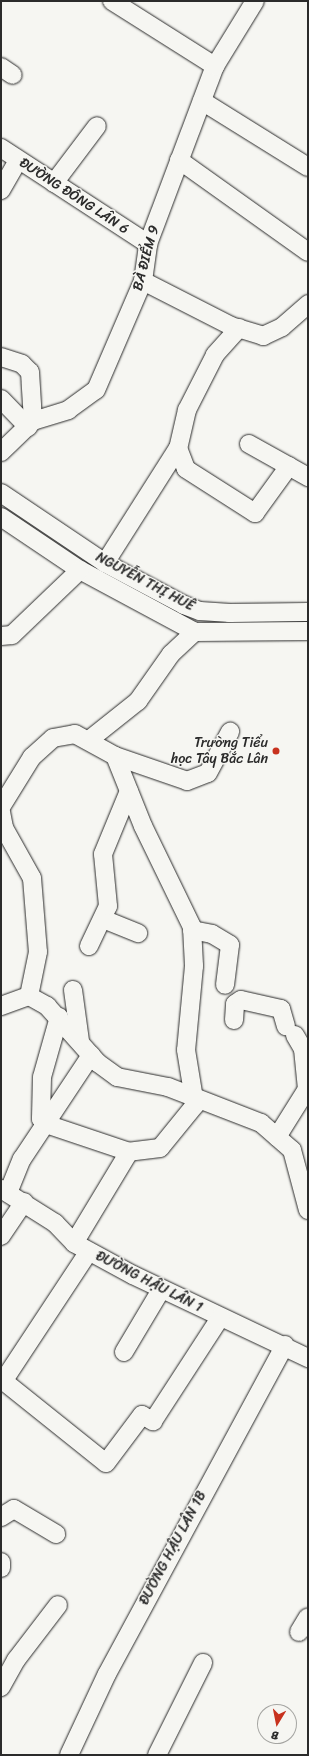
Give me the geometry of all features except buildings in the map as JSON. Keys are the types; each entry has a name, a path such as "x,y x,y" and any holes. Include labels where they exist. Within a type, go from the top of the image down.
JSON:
{"street":[{"path":"112,1 215,66"},
{"name":"BÀ ĐIỂM 9","path":"1,452 30,424 68,410 96,390 143,281 148,244 215,66 255,1"},
{"path":"202,100 308,167"},
{"path":"54,183 97,126"},
{"name":"ĐƯỜNG ĐÔNG LÂN 6","path":"1,148 148,244"},
{"path":"1,190 18,160"},
{"path":"180,160 308,252"},
{"path":"143,281 239,328 263,336 282,327 308,304"},
{"path":"105,563 178,448 198,385 215,355 239,328"},
{"path":"1,357 22,364 30,372 30,424"},
{"path":"1,399 30,424"},
{"path":"249,444 308,477"},
{"path":"178,448 186,469 255,512 289,466"},
{"name":"NGUYỄN THỊ HUÊ","path":"1,493 105,563 200,611 308,612"},
{"name":"NGUYỄN THỊ HUÊ","path":"1,517 80,570 195,632 308,631"},
{"path":"1,636 12,635 80,570"},
{"path":"89,740 138,701 171,654 195,632"},
{"path":"1,807 32,757 53,738 64,733 89,740 115,756 186,781 208,773 230,732"},
{"path":"58,1017 42,1077 39,1106 41,1119 46,1124 129,1152 160,1148 192,1110 194,1096 186,1050 194,966 192,930 115,756"},
{"path":"89,946 108,906 103,854 129,790"},
{"path":"1,812 4,828 32,878 38,952 29,996"},
{"path":"103,919 138,933"},
{"path":"192,930 212,934 230,945 225,985"},
{"path":"4,1191 22,1159 46,1124 86,1048 73,990"},
{"path":"1,1006 29,996 38,998 58,1017 86,1048 117,1077 194,1096 261,1123 292,1150 308,1210"},
{"path":"234,1020 235,1004 241,1000 281,1009 291,1030 303,1049 307,1089 277,1137"},
{"path":"129,1152 82,1247 3,1380 93,1456 106,1463 142,1415 153,1421 220,1318"},
{"name":"ĐƯỜNG HẬU LÂN 1","path":"4,1191 24,1202 55,1223 82,1247 161,1290 220,1318 285,1345 308,1358"},
{"path":"1,1236 24,1202"},
{"path":"124,1352 161,1290"},
{"name":"ĐƯỜNG HẬU LÂN 1B","path":"69,1755 110,1667 285,1345"},
{"path":"1,1517 14,1509 56,1534"},
{"path":"1,1562 1,1568"},
{"path":"1,1687 16,1660 58,1605"},
{"path":"299,1632 308,1617"},
{"path":"157,1755 203,1663"}],"place":[{"name":"Trường Tiểu học Tây Bắc Lân","path":"276,751"}]}
